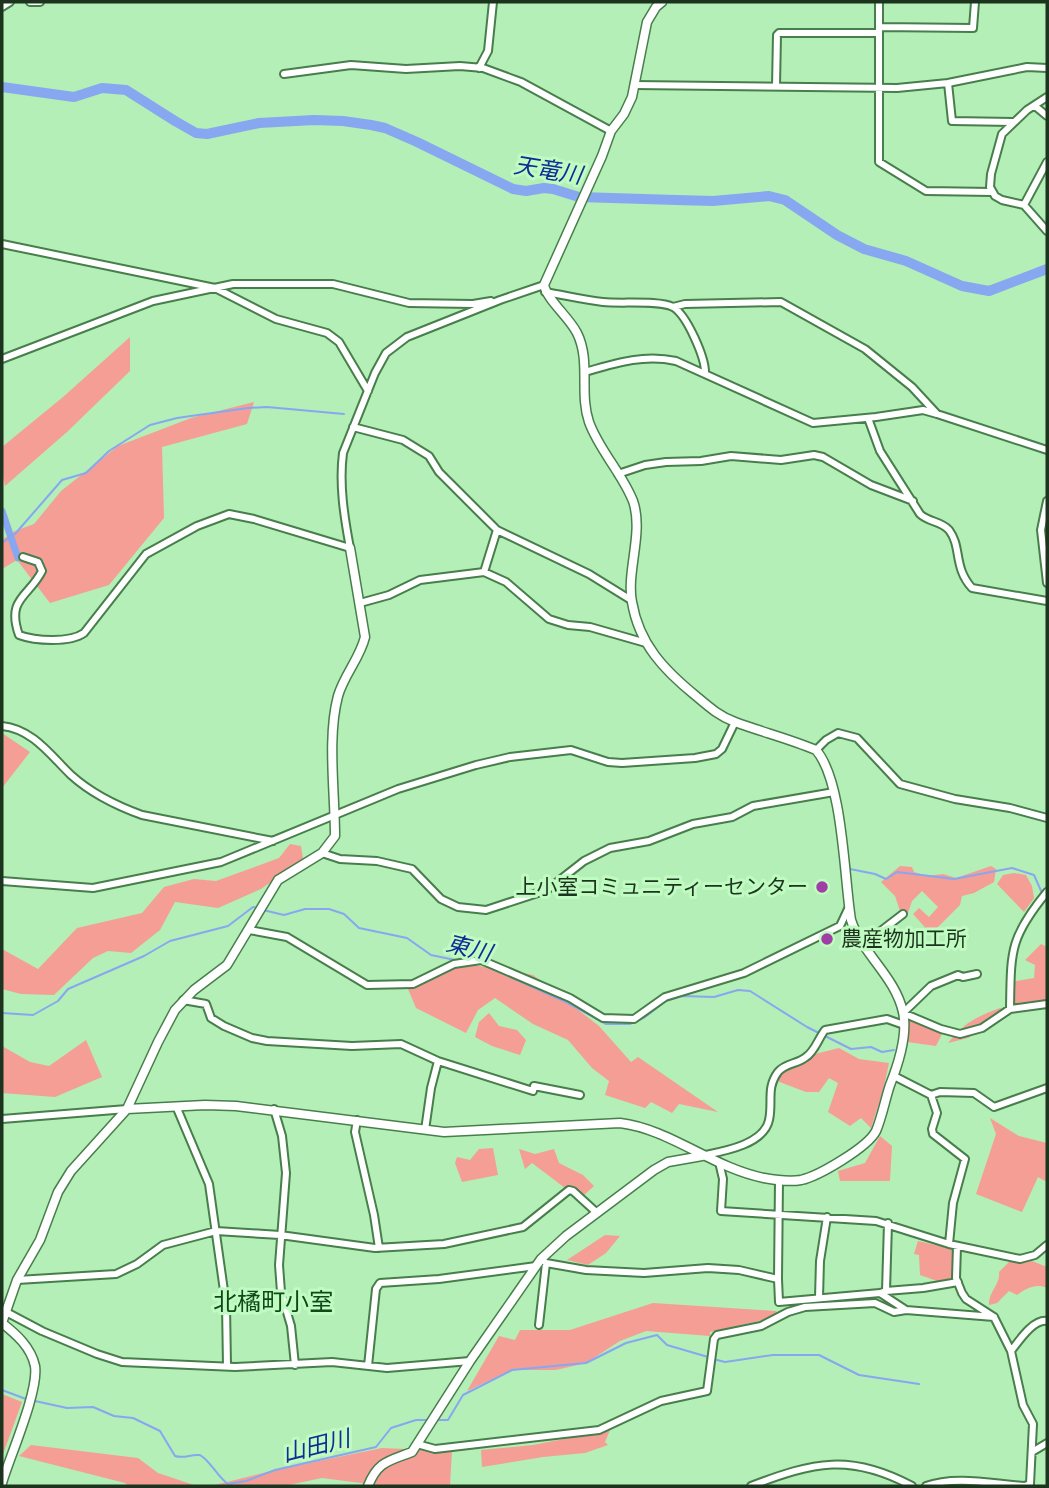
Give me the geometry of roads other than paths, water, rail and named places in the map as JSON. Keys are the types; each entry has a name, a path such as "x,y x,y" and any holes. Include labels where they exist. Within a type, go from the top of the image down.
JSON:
{"street":[{"path":"2,7 10,2"},
{"path":"30,2 40,2"},
{"path":"479,68 488,51 493,2"},
{"path":"544,288 611,131 624,114 634,85 647,23 662,2"},
{"path":"880,2 879,159 883,166 926,191 992,192 1002,200 1024,205 1047,231"},
{"path":"776,86 779,33 973,28 975,2"},
{"path":"284,74 351,65 406,69 460,66 479,68 521,82 611,131"},
{"path":"634,85 897,88 948,83 1027,67 1047,68"},
{"path":"948,83 952,121 1013,122"},
{"path":"992,192 991,174 1002,134 1027,110 1047,97"},
{"path":"1035,106 1047,116"},
{"path":"1024,205 1047,162"},
{"path":"2,244 215,288 276,319 327,333 339,342 368,391"},
{"path":"2,359 153,301 233,284 311,283 358,289 410,303 473,304 544,288 605,302 673,307 685,304 781,302 865,349 912,387 937,414"},
{"path":"2,1119 205,1105 274,1110 425,1130 467,1131 620,1123 645,1128 702,1156 779,1180 800,1180 813,1176 866,1145 875,1132 894,1076 904,1025 903,1013 880,965 853,929 834,792 824,763 816,750 713,712 658,662 646,643 631,600 636,531 633,502 602,450 588,420 583,351 577,332 544,288"},
{"path":"2,1483 5,1459 31,1396 35,1367 21,1339 2,1323 8,1313 17,1280 40,1240 58,1192 71,1171 127,1109 158,1041 183,1000 227,965 278,880 322,853 335,836 332,776 336,707 339,692 361,651 365,637 343,512 341,467 343,453 368,391 386,353 407,337 500,300"},
{"path":"673,307 698,346 705,362 705,374"},
{"path":"585,372 637,358 660,358 676,361 813,423 923,410 1047,450"},
{"path":"869,418 880,452 925,519 948,528 954,539 960,571 972,588 1047,601"},
{"path":"353,427 403,440 429,456 439,472 497,530 589,574 631,600"},
{"path":"618,474 666,461 701,461 731,456 781,460 814,454 872,485 913,501"},
{"path":"1047,500 1041,530 1047,583"},
{"path":"23,557 38,562 42,568 36,581 22,594 16,608 19,635 63,640 85,633 146,554 197,526 229,514 350,548"},
{"path":"484,572 497,530"},
{"path":"360,603 389,595 420,579 484,572 506,582 549,619 646,643"},
{"path":"2,881 93,888 221,862 398,789 476,765 510,757 571,750 608,762 622,763 716,754 735,722"},
{"path":"2,726 33,739 51,752 71,775 97,795 122,808 142,816 275,842"},
{"path":"816,750 825,740 838,733 848,734 857,738 901,784 955,799 1010,808 1047,818"},
{"path":"322,853 340,859 377,861 412,869 441,899 458,907 486,910 547,890 584,861 610,848 649,841 692,824 732,817 753,806 834,792"},
{"path":"1010,1009 1011,959 1015,940 1023,923 1047,892"},
{"path":"1039,902 1047,908"},
{"path":"248,930 287,937 367,985 413,984 454,964 481,960 570,998 603,1018 634,1019 665,997 744,973 840,926 849,906"},
{"path":"864,944 903,914"},
{"path":"903,1013 931,986 958,975 963,977 977,974"},
{"path":"183,1000 206,1004 211,1018 252,1038 352,1046 395,1043 438,1061 533,1091 534,1086 580,1095"},
{"path":"903,1013 960,1034 982,1028 1010,1009 1047,1004"},
{"path":"368,1486 379,1467 392,1458 412,1452 470,1361 552,1247 641,1178 668,1162 702,1156 755,1140 769,1120 772,1081 780,1069 806,1058 825,1030 887,1019 904,1025"},
{"path":"425,1130 438,1061"},
{"path":"894,1076 931,1095 937,1113 933,1134 965,1158 953,1203 949,1244"},
{"path":"931,1095 940,1092 974,1093 994,1107 1047,1088"},
{"path":"176,1106 209,1184 226,1305 227,1366"},
{"path":"274,1110 282,1136 286,1173 280,1235 281,1292 291,1326 295,1365"},
{"path":"357,1120 355,1132 379,1248"},
{"path":"719,1162 723,1179 721,1211 888,1223 949,1244 1020,1259 1035,1255 1047,1245"},
{"path":"779,1180 779,1302 958,1282"},
{"path":"17,1280 116,1274 137,1265 163,1245 216,1231 280,1235 379,1248 444,1244 523,1227 569,1190 596,1212"},
{"path":"820,1298 822,1247 827,1217"},
{"path":"883,1292 888,1223"},
{"path":"926,1486 935,1483 968,1482 1026,1486 1030,1484 1032,1424 1023,1405 1011,1351 994,1317 966,1299 958,1282 957,1246"},
{"path":"539,1325 541,1263"},
{"path":"368,1366 376,1289 380,1283 439,1279 541,1263 586,1270 632,1272 739,1270 778,1279"},
{"path":"883,1292 906,1310"},
{"path":"417,1444 435,1449 599,1430 661,1401 707,1391 714,1339 717,1335 761,1326 788,1312 806,1307 875,1303 894,1312 906,1310 994,1317"},
{"path":"8,1313 42,1331 111,1360 227,1366 332,1362 387,1368 470,1361"},
{"path":"1011,1351 1035,1324 1041,1320 1047,1321"},
{"path":"1032,1452 1047,1443"},
{"path":"751,1486 806,1468 828,1464 866,1467 884,1472 912,1486"}],"waterway":[{"name":"天竜川","path":"2,87 74,97 102,88 126,90 196,133 207,134 259,123 314,120 371,125 417,142 513,189 526,191 544,188 579,197 713,201 769,196 785,200 837,235 864,249 906,261 962,286 989,291 1047,269"},
{"path":"2,543 15,534 62,480 86,473 109,451 150,425 177,418 248,408 267,407 344,414"},
{"path":"2,511 18,558"},
{"path":"850,869 886,879 897,872 954,879 1012,868 1034,875 1042,893"},
{"name":"東川","path":"2,1013 33,1015 58,1001 68,989 144,956 170,941 228,926 253,907 257,908"},
{"name":"東川","path":"263,910 284,915 305,909 329,909 344,914 359,928 407,938 431,955 462,960"},
{"name":"東川","path":"484,965 566,1002 606,1024 630,1024 645,1017 666,1001 682,996 714,997 738,990 750,991 807,1027 851,1049 871,1047 882,1052 894,1050"},
{"name":"山田川","path":"437,1420 448,1420 463,1395 512,1370 586,1363 626,1343 657,1335 667,1345 708,1357"},
{"name":"山田川","path":"713,1359 725,1362 773,1355 819,1355 859,1375 919,1384"},
{"name":"山田川","path":"2,1390 26,1399"},
{"name":"山田川","path":"35,1401 67,1408 93,1407 114,1416 133,1418 160,1431 175,1456 202,1456 228,1484 246,1481 275,1470 376,1447 391,1428 416,1420 428,1420"}],"place":[{"name":"上小室コミュニティーセンター","path":"822,887"},
{"name":"農産物加工所","path":"827,939"}],"district":[{"name":"北橘町小室","path":"273,1302"}]}
